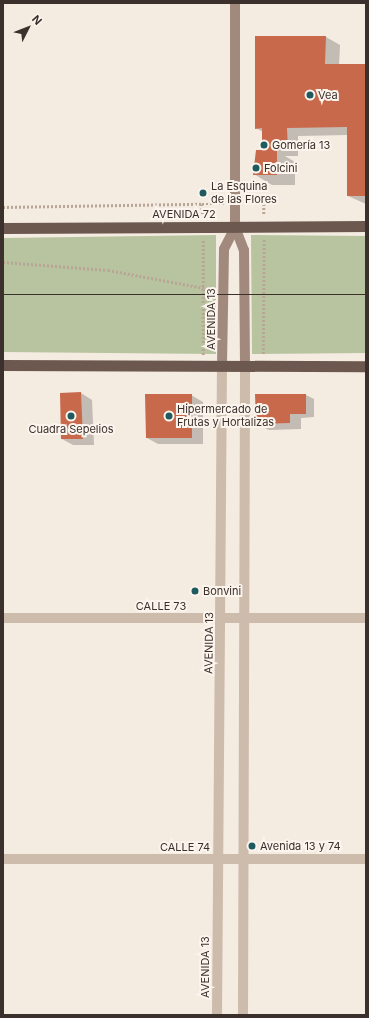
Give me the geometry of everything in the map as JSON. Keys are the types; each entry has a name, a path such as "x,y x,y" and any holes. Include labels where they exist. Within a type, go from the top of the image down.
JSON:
{"highway":[{"name":"AVENIDA 72","path":"3,228 366,226"},
{"path":"3,365 366,366"}],"main road":[{"name":"AVENIDA 13","path":"235,3 235,227 244,250 245,365"},
{"name":"AVENIDA 13","path":"222,365 224,249 235,227"}],"street":[{"name":"AVENIDA 13","path":"217,1015 216,859 221,618 222,365"},
{"name":"AVENIDA 13","path":"243,1015 245,859 245,365"},
{"name":"CALLE 73","path":"3,618 366,618"},
{"name":"CALLE 74","path":"3,859 366,859"}],"path":[{"path":"3,262 108,270 204,288"}],"green space":[{"path":"216,235 216,354 3,352 3,238"},
{"path":"251,235 366,236 366,353 252,354"}],"building":[{"name":"Vea","path":"255,36 326,36 325,64 366,64 366,196 347,196 347,127 287,128 288,150 277,150 277,175 253,175 256,150 262,150 262,128 255,129"},
{"name":"Cuadra Sepelios","path":"81,392 83,439 61,439 60,393"},
{"name":"Hipermercado de Frutas y Hortalizas","path":"145,394 192,394 192,438 146,438"},
{"path":"255,394 306,394 306,414 290,414 290,423 256,424"}],"tram line":[{"path":"3,294 366,294"}],"place":[{"name":"Vea","path":"310,95"},
{"name":"Gomería 13","path":"264,145"},
{"name":"Folcini","path":"256,168"},
{"name":"La Esquina de las Flores","path":"203,193"},
{"name":"Cuadra Sepelios","path":"71,416"},
{"name":"Hipermercado de Frutas y Hortalizas","path":"169,416"},
{"name":"Bonvini","path":"195,591"},
{"name":"Avenida 13 y 74","path":"252,846"}]}
